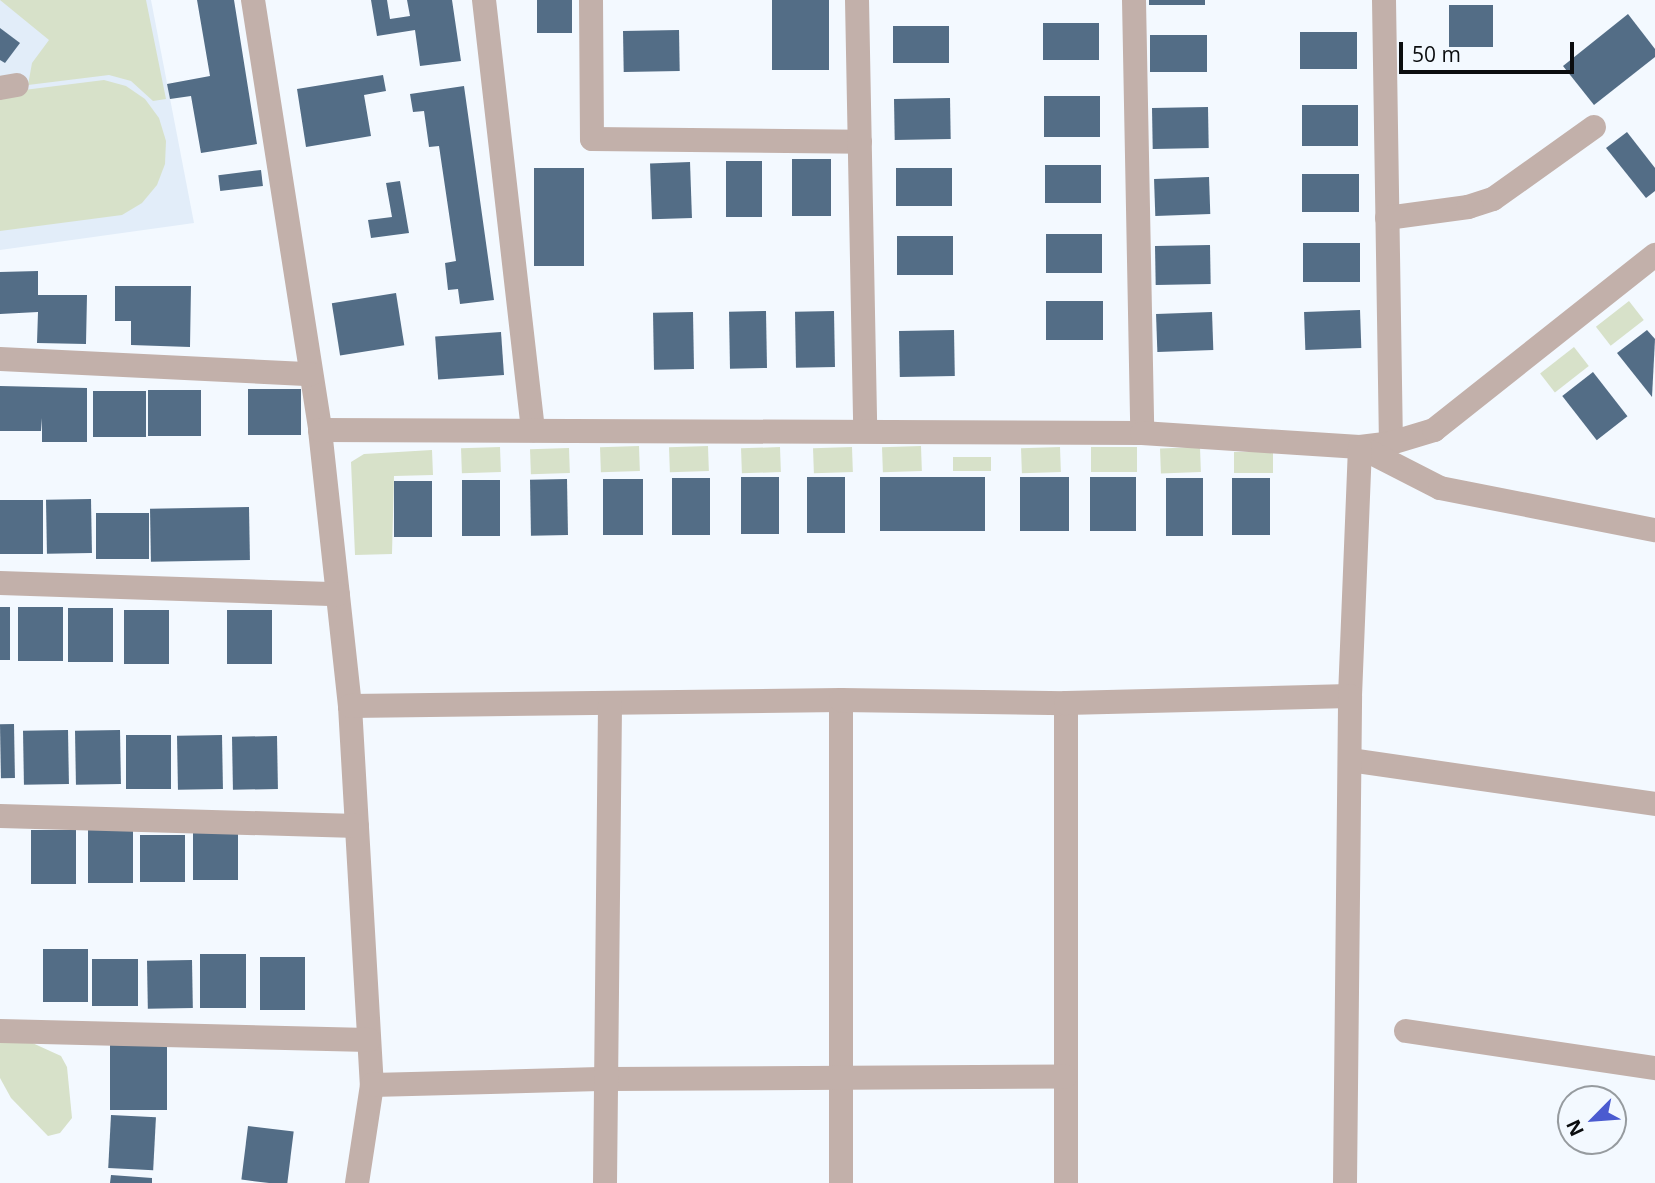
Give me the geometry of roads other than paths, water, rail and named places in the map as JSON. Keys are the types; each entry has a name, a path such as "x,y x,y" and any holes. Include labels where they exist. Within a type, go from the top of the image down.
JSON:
{"street":[{"path":"253,0 320,430 350,706 372,1086 357,1183"},
{"path":"484,0 533,430"},
{"path":"591,0 592,139 860,142"},
{"path":"857,0 865,431"},
{"path":"1134,0 1142,433"},
{"path":"1384,0 1391,443"},
{"path":"1387,218 1468,208 1493,199 1594,127"},
{"path":"320,430 1142,433 1360,447 1391,443 1434,430 1655,255"},
{"path":"0,359 311,374"},
{"path":"1360,447 1440,488 1655,530"},
{"path":"1345,1183 1350,696 1360,447"},
{"path":"0,583 338,594"},
{"path":"350,706 841,700 1066,703 1350,696"},
{"path":"841,700 841,1183"},
{"path":"1066,703 1066,1183"},
{"path":"605,1183 609,1079 610,704"},
{"path":"1350,760 1655,804"},
{"path":"0,816 356,826"},
{"path":"0,1031 369,1040"},
{"path":"1406,1031 1655,1068"},
{"path":"372,1086 609,1079 1065,1077"}]}
